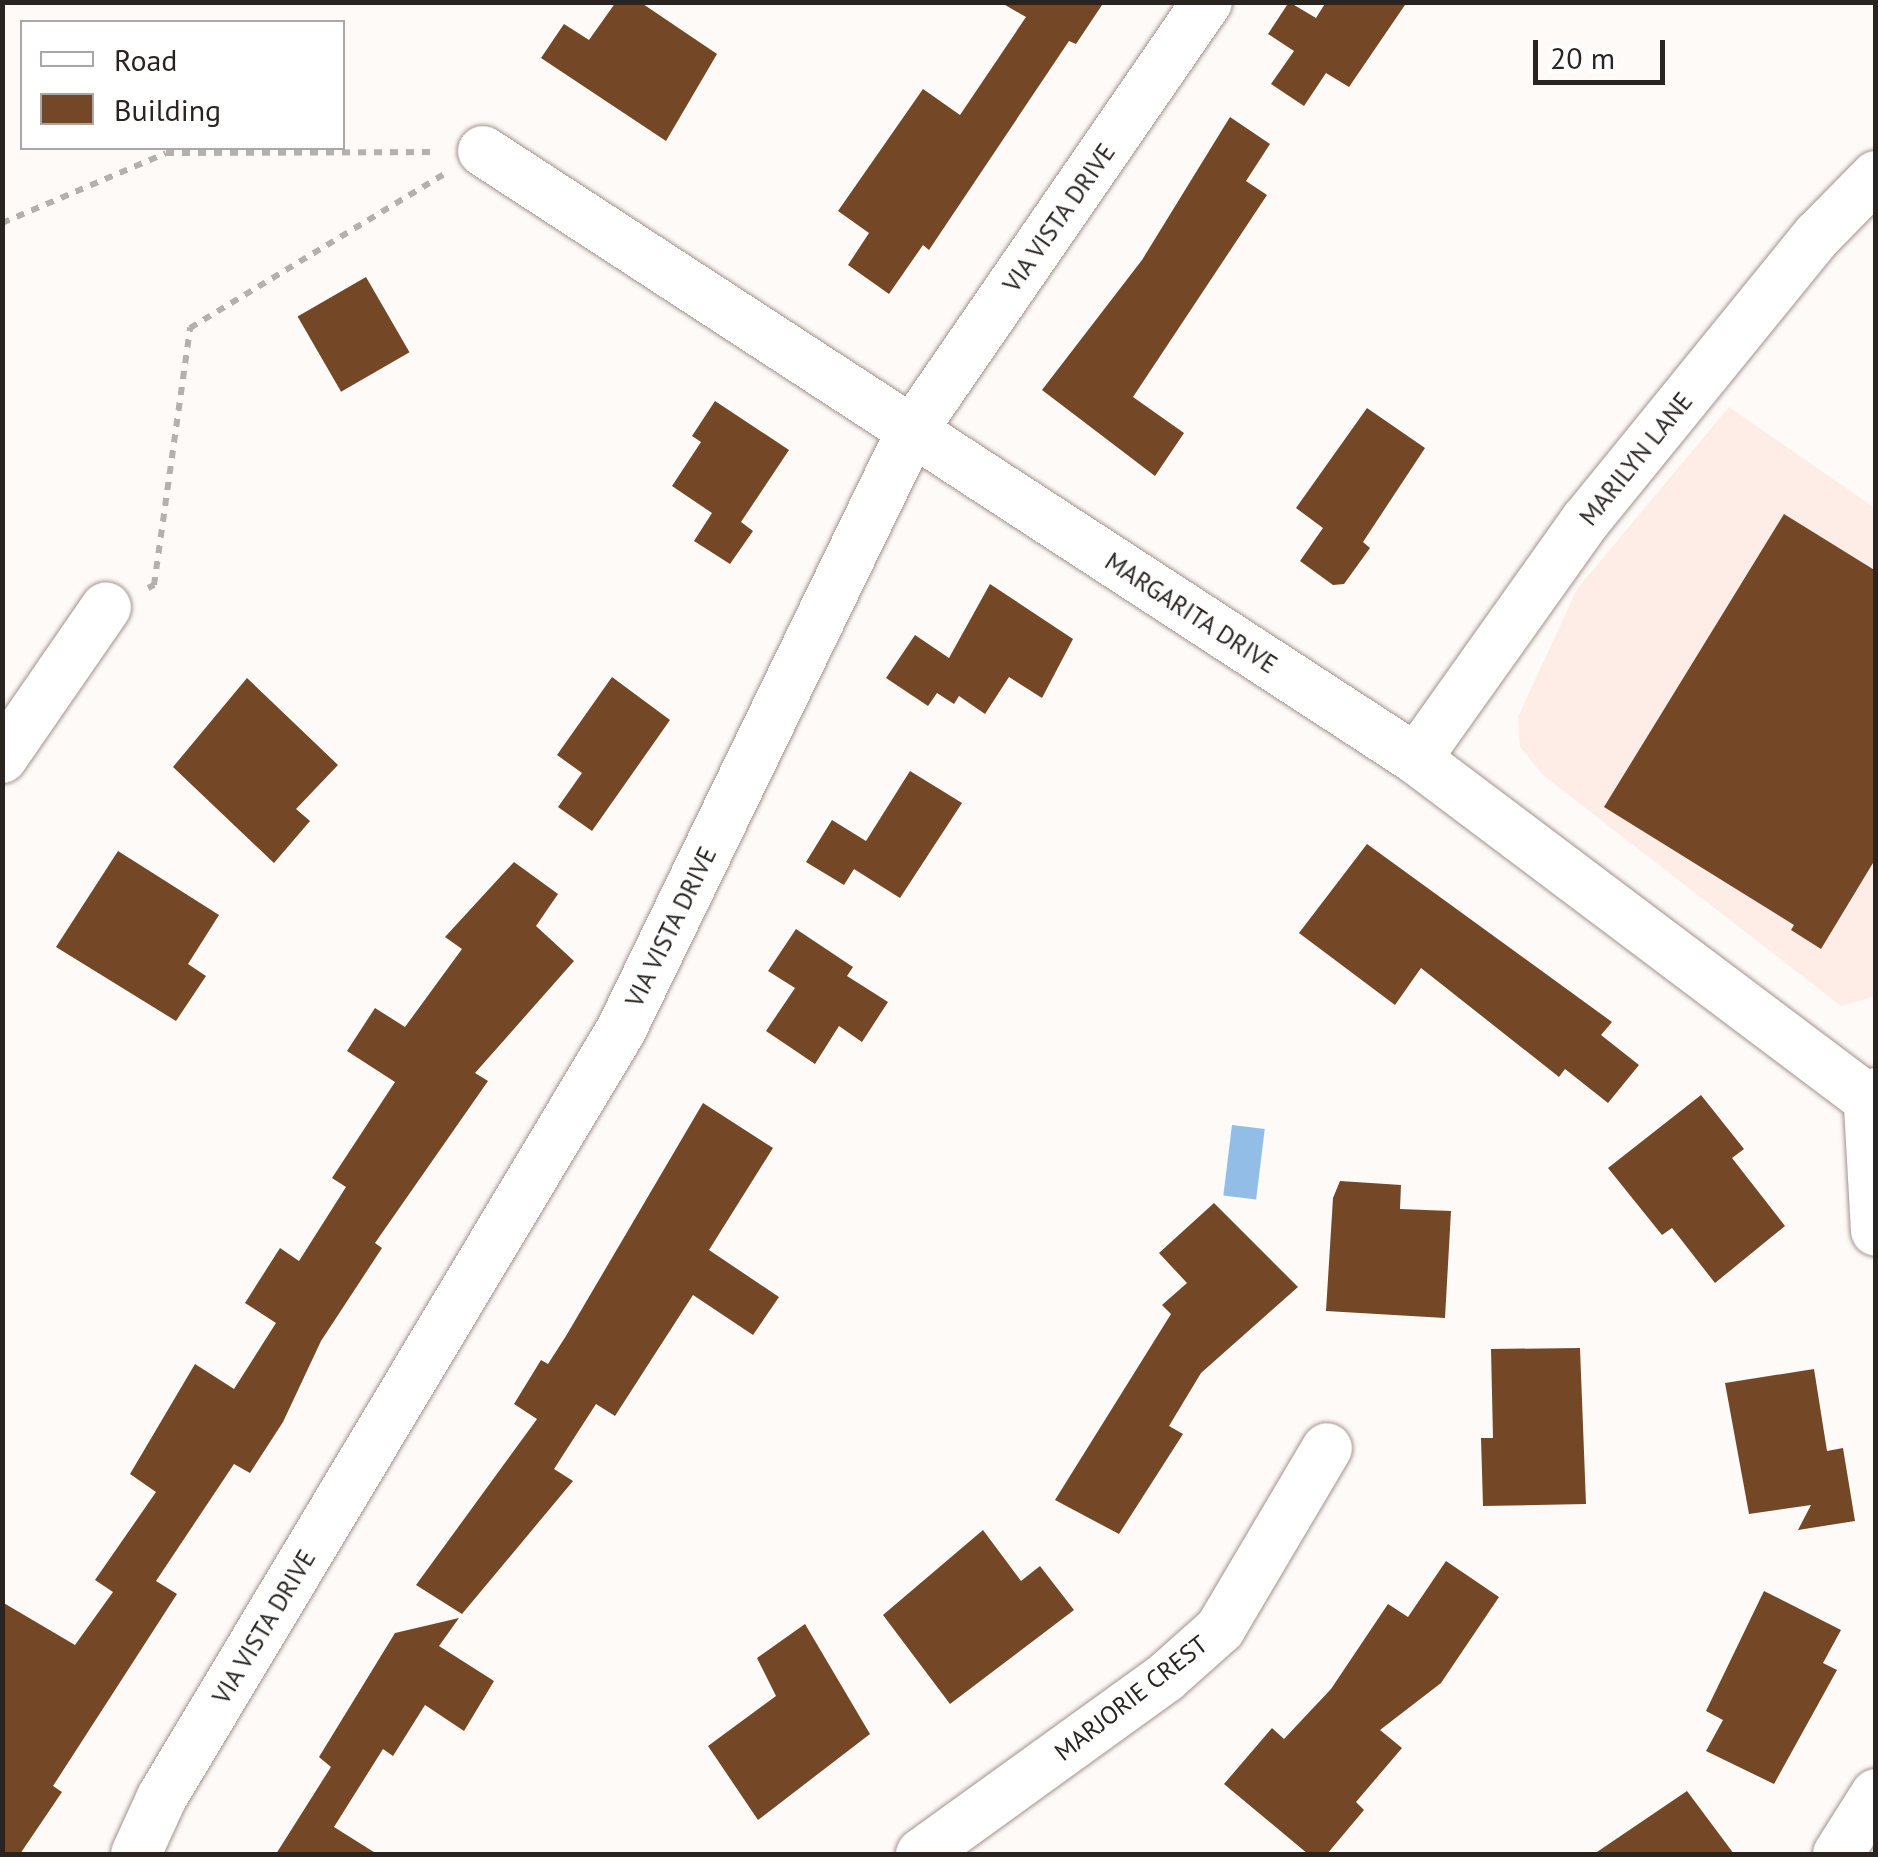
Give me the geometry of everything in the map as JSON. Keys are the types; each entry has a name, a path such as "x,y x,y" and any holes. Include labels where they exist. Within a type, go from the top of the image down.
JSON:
{"street":[{"name":"VIA VISTA DRIVE","path":"136,1854 162,1797 621,1030 911,432 1207,2"},
{"name":"MARGARITA DRIVE","path":"483,151 1416,759 1873,1101"},
{"name":"MARILYN LANE","path":"1416,759 1586,520 1818,235 1876,176"},
{"path":"2,758 106,607"},
{"path":"1873,1101 1876,1231"},
{"name":"MARJORIE CREST","path":"921,1854 1166,1678 1220,1628 1327,1448"},
{"path":"1838,1854 1876,1794"}],"path":[{"path":"2,224 166,153 483,151"},
{"path":"106,607 154,585 190,328 483,151"}],"shaded area":[{"path":"1729,407 1875,508 1876,996 1841,1006 1543,775 1520,747 1518,717 1577,589"}],"water":[{"path":"1232,1125 1265,1129 1256,1199 1223,1195"}],"building":[{"path":"616,2 640,2 717,54 666,141 541,58 564,24 589,40"},
{"path":"1000,2 1104,2 1076,44 1069,41 929,250 923,245 889,294 848,265 869,233 838,211 923,89 960,115 1026,17"},
{"path":"1289,2 1316,18 1326,2 1407,2 1349,87 1326,73 1304,106 1271,84 1294,51 1268,34"},
{"path":"1230,117 1270,144 1246,181 1267,195 1133,397 1184,433 1155,476 1042,390 1142,260"},
{"path":"366,277 410,352 341,392 298,316"},
{"path":"715,401 789,450 741,522 753,531 730,564 694,541 712,513 672,486 701,442 692,436"},
{"path":"1367,408 1425,448 1363,542 1370,548 1344,584 1333,585 1300,561 1323,528 1296,508"},
{"path":"1784,514 1876,571 1876,858 1821,949 1791,930 1794,925 1604,807"},
{"path":"990,584 1073,639 1042,698 1009,677 985,714 959,696 954,704 937,693 928,706 886,678 915,635 949,658"},
{"path":"612,677 670,720 592,831 558,807 582,773 557,755"},
{"path":"247,678 338,765 296,809 310,821 274,863 173,767"},
{"path":"910,771 962,803 900,898 854,869 844,885 806,862 832,820 866,841"},
{"path":"1367,844 1612,1022 1601,1035 1639,1065 1608,1103 1565,1069 1559,1077 1421,968 1395,1005 1299,933"},
{"path":"118,851 219,915 188,964 206,976 176,1021 56,947"},
{"path":"514,862 558,894 536,926 574,961 475,1073 488,1081 375,1243 382,1248 321,1341 283,1422 250,1473 234,1464 156,1581 177,1594 53,1786 62,1792 20,1854 2,1854 2,1602 75,1645 113,1592 95,1580 156,1492 130,1474 195,1364 234,1389 276,1323 245,1303 280,1248 299,1261 346,1187 332,1178 395,1082 347,1051 375,1008 405,1027 462,949 445,937"},
{"path":"796,929 853,967 847,976 888,1002 862,1042 839,1026 815,1064 766,1031 795,988 768,971"},
{"path":"1701,1095 1744,1149 1732,1158 1785,1226 1715,1283 1672,1228 1662,1235 1608,1168"},
{"path":"703,1103 773,1148 709,1250 779,1297 753,1335 693,1295 615,1416 596,1404 554,1469 573,1481 462,1614 416,1585 537,1419 514,1404 541,1360 548,1364 566,1336"},
{"path":"1340,1181 1401,1185 1400,1209 1451,1211 1445,1318 1326,1311 1333,1198"},
{"path":"1214,1203 1298,1287 1201,1373 1169,1426 1183,1434 1119,1534 1055,1500 1171,1314 1162,1305 1187,1283 1159,1253"},
{"path":"1580,1348 1586,1504 1483,1506 1481,1438 1493,1438 1491,1349"},
{"path":"1814,1369 1827,1451 1843,1448 1855,1521 1798,1530 1811,1505 1749,1514 1725,1383"},
{"path":"983,1530 1021,1581 1040,1566 1074,1610 950,1704 883,1615"},
{"path":"1446,1561 1499,1597 1441,1683 1380,1730 1402,1748 1356,1802 1364,1810 1327,1854 1308,1854 1224,1784 1272,1728 1284,1739 1331,1689 1388,1604 1408,1617"},
{"path":"1764,1591 1841,1630 1823,1663 1837,1670 1774,1784 1706,1751 1723,1720 1706,1711"},
{"path":"459,1618 439,1646 494,1681 464,1731 425,1705 393,1756 383,1749 334,1827 377,1854 276,1854 331,1767 319,1757 395,1633"},
{"path":"805,1624 870,1734 758,1820 708,1746 776,1696 757,1658"},
{"path":"1687,1791 1734,1854 1594,1854"}]}
